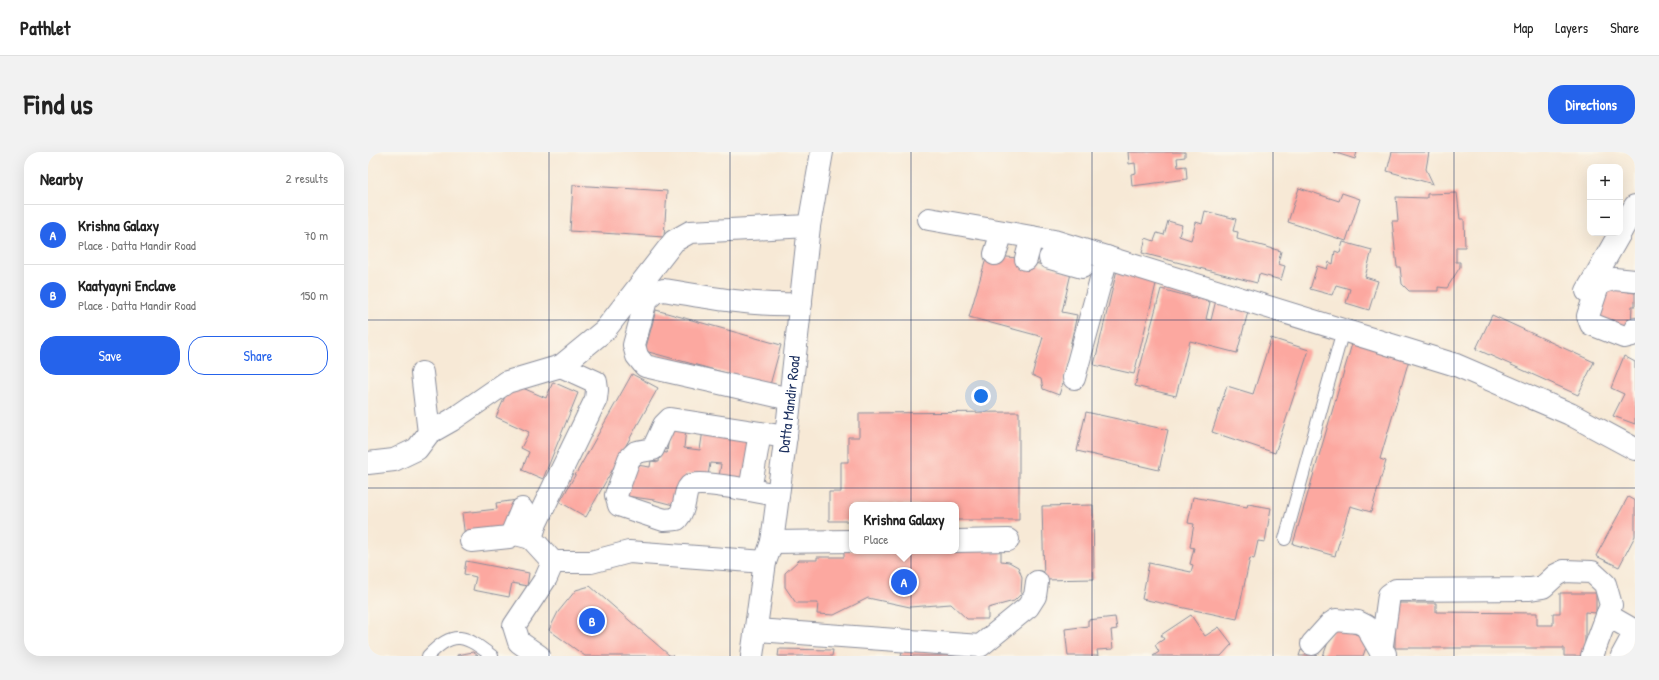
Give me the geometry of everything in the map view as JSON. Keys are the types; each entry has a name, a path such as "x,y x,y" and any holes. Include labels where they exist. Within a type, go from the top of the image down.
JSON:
{"street":[{"name":"Datta Mandir Road","path":"752,656 765,562 772,542 786,437 810,226 822,152"},
{"path":"1623,228 1635,206"},
{"path":"930,220 1032,237 1051,254 1089,262 1343,330 1456,365 1570,414 1635,449"},
{"path":"368,463 394,460 417,448 429,433 452,420 507,382 561,366 605,330 674,241 690,232 810,226"},
{"path":"995,254 1002,232"},
{"path":"1575,314 1618,236"},
{"path":"1026,259 1032,237"},
{"path":"1074,378 1089,262"},
{"path":"1635,281 1614,279 1599,283 1588,316 1591,324 1624,338 1632,335 1635,329"},
{"path":"790,399 645,366 637,356 634,345 646,300 655,292 664,290 730,302 781,305 801,304"},
{"path":"471,541 521,536 536,523 596,399 596,382 561,366"},
{"path":"422,372 429,433"},
{"path":"778,495 714,484 691,485 687,490 683,513 677,519 664,520 619,505 616,495 628,459 636,452 653,449 664,425 670,419 786,437"},
{"path":"750,490 760,433"},
{"path":"522,509 521,536 550,577"},
{"path":"959,541 1008,540"},
{"path":"772,542 849,541"},
{"path":"539,656 519,642 514,626 550,577 591,562 629,552 765,562"},
{"path":"1384,654 1389,595 1396,590 1530,589 1543,587 1556,575 1564,571 1592,572 1605,584 1608,591 1611,605 1592,656"},
{"path":"756,630 970,651 980,646 1028,607 1035,596 1037,582"},
{"path":"1607,615 1635,631 1622,656"},
{"path":"1312,644 1330,624 1336,620 1358,622 1366,626 1384,654"}],"lane":[{"path":"1284,539 1343,330"},
{"path":"428,656 439,644 449,639 463,638 473,642 492,656"}],"building":[{"path":"1128,152 1185,152 1185,157 1177,158 1178,167 1186,166 1187,179 1132,186 1131,174 1136,173 1135,163 1129,164"},
{"path":"1333,152 1357,152 1355,159"},
{"path":"1392,152 1429,152 1426,169 1433,184 1387,171"},
{"path":"573,185 667,191 664,237 570,231"},
{"path":"1299,188 1339,201 1342,193 1360,199 1346,241 1288,222"},
{"path":"1457,193 1460,219 1464,219 1465,247 1456,247 1456,262 1460,262 1460,267 1447,288 1438,287 1438,291 1409,291 1402,284 1400,267 1397,267 1392,221 1398,221 1396,197 1427,198 1427,194"},
{"path":"1205,211 1236,219 1233,231 1238,232 1237,239 1281,251 1278,264 1285,266 1281,280 1259,274 1257,283 1142,253 1146,238 1154,241 1157,233 1164,235 1168,221 1182,225 1179,236 1191,240 1196,222 1202,224"},
{"path":"1343,242 1372,250 1365,277 1378,281 1369,310 1346,303 1350,289 1336,285 1332,295 1310,289 1317,266 1327,269 1329,262 1333,264 1335,251 1340,253"},
{"path":"987,255 1017,258 1071,273 1062,312 1077,315 1070,346 1074,348 1059,395 1043,389 1041,379 1032,375 1043,337 969,317"},
{"path":"1117,270 1157,280 1134,374 1094,365"},
{"path":"1628,284 1628,292 1635,293 1635,306 1632,306 1631,325 1627,333 1593,319 1601,286"},
{"path":"1161,289 1210,302 1206,319 1211,320 1217,296 1248,312 1237,353 1190,341 1176,396 1135,386"},
{"path":"656,310 781,345 770,385 645,351"},
{"path":"1492,315 1594,362 1578,395 1476,349"},
{"path":"1354,337 1411,353 1380,459 1386,461 1371,512 1350,506 1335,556 1293,544"},
{"path":"1271,338 1309,350 1275,453 1212,432 1227,386 1253,394"},
{"path":"1624,356 1635,362 1635,424 1613,416 1624,394 1611,388"},
{"path":"632,374 658,388 586,517 560,502"},
{"path":"553,382 578,393 543,479 522,470 529,452 521,448 529,432 496,417 511,383 546,398"},
{"path":"1019,412 1019,520 959,520 959,502 849,502 849,521 829,521 829,492 841,492 841,462 848,462 848,437 859,437 859,413"},
{"path":"1086,412 1168,430 1159,470 1077,451"},
{"path":"670,427 686,428 684,448 700,450 703,430 756,436 750,481 719,477 721,464 710,463 708,476 686,474 681,507 654,500 626,496 630,464 650,467 651,461 659,462 660,452 667,453"},
{"path":"1193,497 1247,507 1248,504 1271,508 1265,542 1258,541 1254,559 1250,558 1237,619 1142,599 1149,563 1191,572 1193,565 1190,564 1194,548 1190,547 1194,524 1188,523"},
{"path":"1628,497 1635,501 1635,536 1619,567 1596,556"},
{"path":"517,500 519,511 507,513 510,533 465,538 462,513 497,509 496,503"},
{"path":"1093,505 1094,579 1044,580 1042,506"},
{"path":"844,548 849,550 849,554 959,554 959,551 1001,549 1001,561 1009,562 1018,567 1022,577 1021,594 1014,601 988,608 988,619 967,619 951,604 910,607 868,598 834,615 817,614 818,603 796,603 785,587 785,573 799,560 817,560 817,557 844,557"},
{"path":"466,561 529,573 527,586 512,583 509,597 473,590 476,577 464,574"},
{"path":"590,586 669,655 673,656 585,656 549,630 558,612 576,590"},
{"path":"1560,593 1596,593 1596,613 1585,612 1585,656 1564,656 1564,648 1395,648 1395,603 1436,603 1436,612 1537,613 1537,625 1553,625 1553,613 1560,613"},
{"path":"1191,615 1205,636 1219,627 1232,644 1221,656 1153,656 1159,652 1155,645 1164,639 1161,635"},
{"path":"1115,617 1117,629 1111,630 1113,649 1097,650 1098,656 1068,656 1065,629 1088,626 1088,620"},
{"path":"1334,626 1369,639 1363,656 1323,656"},
{"path":"779,649 833,650 832,656 778,656"},
{"path":"1301,650 1318,656 1299,656"},
{"path":"902,651 955,652 955,656 901,656"},
{"path":"473,652 478,656 457,656 457,655"}],"place":[{"name":"Krishna Galaxy","path":"904,582"},
{"name":"Kaatyayni Enclave","path":"592,621"}]}
